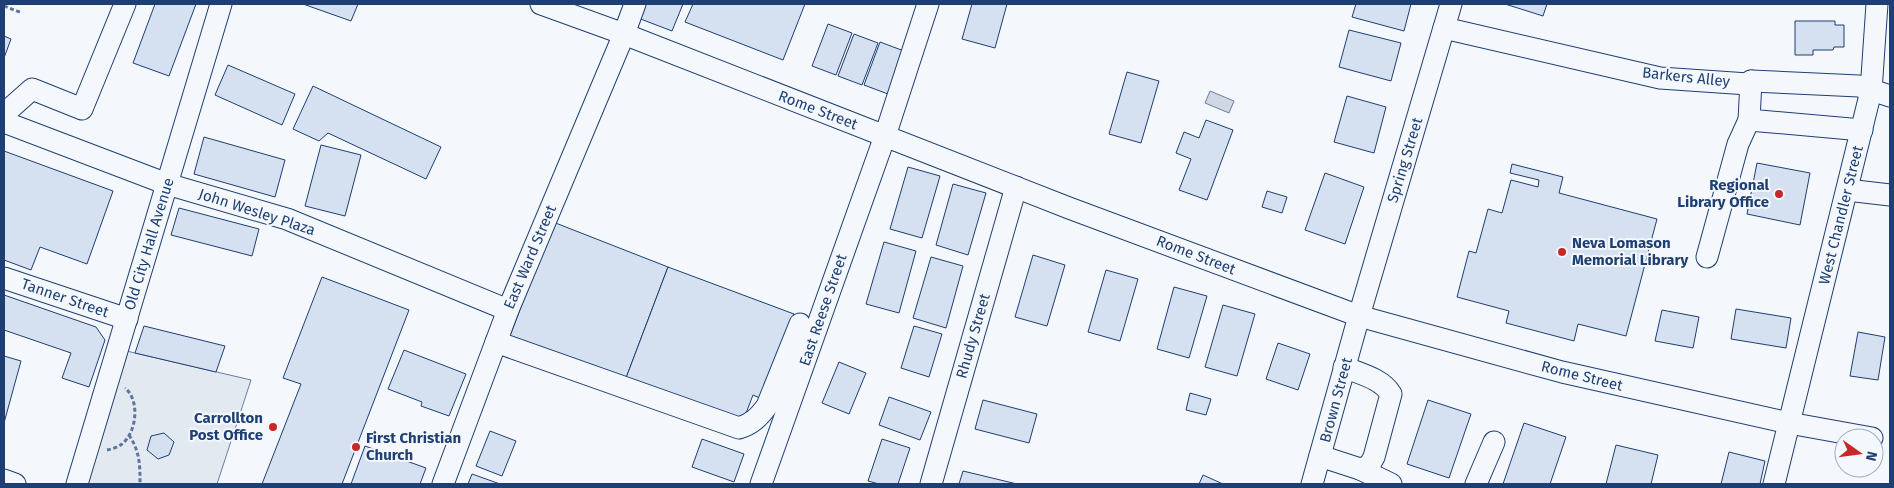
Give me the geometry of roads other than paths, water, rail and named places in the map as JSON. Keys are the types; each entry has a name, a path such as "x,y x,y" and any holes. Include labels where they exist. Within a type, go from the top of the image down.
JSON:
{"street":[{"path":"4,114 32,89 82,109 125,4"},
{"name":"Old City Hall Avenue","path":"77,484 221,4"},
{"name":"Rome Street","path":"542,4 624,34 1016,187 1359,316 1562,372 1790,424 1834,431"},
{"name":"East Ward Street","path":"443,484 508,310 635,4"},
{"name":"East Reese Street","path":"761,484 885,136 928,4"},
{"name":"Spring Street","path":"1359,316 1450,4"},
{"name":"West Chandler Street","path":"1774,484 1862,130 1880,93 1877,4"},
{"name":"Barkers Alley","path":"1444,28 1660,78 1748,84 1751,81 1859,86 1880,93"},
{"path":"1707,257 1738,144 1749,120 1751,81"},
{"path":"1749,120 1862,130"},
{"name":"John Wesley Plaza","path":"4,122 167,184 287,219 508,310"},
{"name":"Rhudy Street","path":"931,484 1016,187"},
{"path":"1847,190 1890,195"},
{"name":"Tanner Street","path":"4,278 127,319"},
{"name":"Brown Street","path":"1312,484 1359,316"},
{"path":"496,342 739,428 749,425 760,416 767,406 800,324"},
{"path":"1344,367 1377,381 1387,387 1391,394 1374,457 1369,466 1360,469"},
{"path":"1476,484 1494,442"},
{"path":"1320,456 1360,469 1391,484"},
{"path":"4,480 16,484"}],"place":[{"name":"Regional Library Office","path":"1779,194"},
{"name":"Neva Lomason Memorial Library","path":"1562,252"},
{"name":"Carrollton Post Office","path":"273,427"},
{"name":"First Christian Church","path":"356,447"}]}
